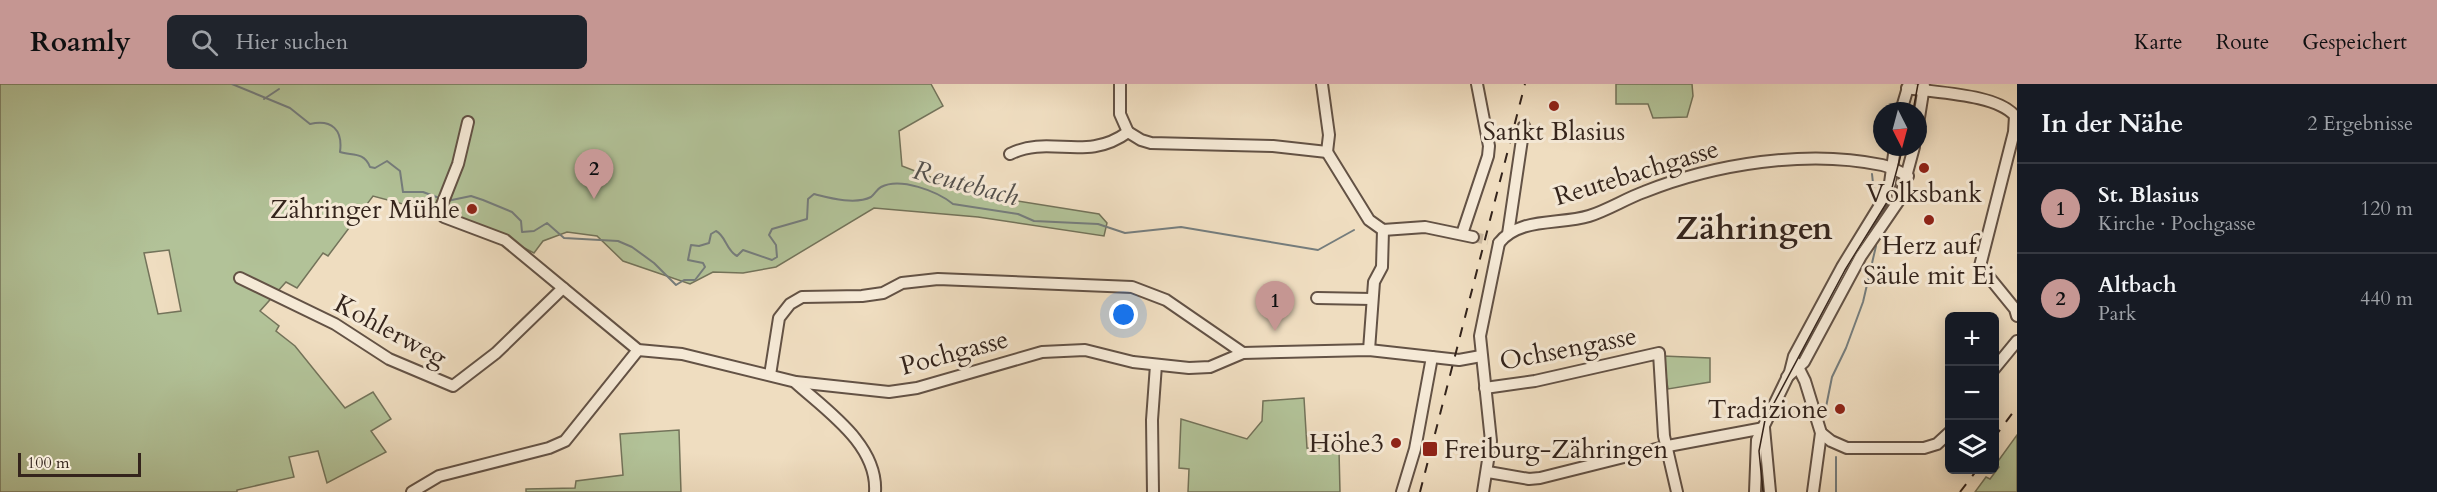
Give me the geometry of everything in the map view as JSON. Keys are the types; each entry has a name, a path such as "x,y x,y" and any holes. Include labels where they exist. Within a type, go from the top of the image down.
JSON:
{"street":[{"path":"1120,84 1120,114 1128,132 1141,140 1151,143 1273,146 1327,152"},
{"path":"1322,84 1329,135 1327,152 1368,220 1383,230 1425,227 1467,235 1489,146 1477,84"},
{"path":"1904,102 1908,86 1923,87 2008,107 2015,116 2014,132 1980,266 2015,309 2017,316"},
{"path":"1921,102 1923,87"},
{"path":"412,492 439,476 549,448 565,441 638,350 505,240 443,212 445,195 458,164 468,122"},
{"path":"1508,234 1524,126"},
{"path":"1010,153 1023,147 1096,148 1115,141 1128,132"},
{"path":"1755,492 1755,450 1764,428 1794,356 1848,257 1883,201 1890,183 1894,156"},
{"path":"1787,377 1804,362 1861,256 1900,199 1912,156"},
{"name":"Reutebachgasse","path":"1481,356 1482,318 1493,242 1508,234 1536,224 1589,216 1664,185 1733,166 1770,160 1845,160 1884,165 1908,176"},
{"path":"1369,350 1374,282 1382,267 1383,230"},
{"name":"Kohlerweg","path":"240,278 335,324 389,359 453,386 496,353 563,288"},
{"path":"770,375 778,318 790,304 802,297 862,296 883,292 902,283 938,279 1132,287 1166,300 1243,353"},
{"path":"1317,297 1372,299"},
{"path":"1997,366 2017,341"},
{"name":"Pochgasse","path":"638,350 682,354 796,382 889,392 917,388 1042,352 1085,350 1156,365 1210,367 1243,353 1369,350 1460,360 1481,356"},
{"name":"Ochsengasse","path":"1485,388 1535,381 1659,353 1664,436 1668,446"},
{"path":"1481,356 1491,441 1484,492"},
{"path":"1794,356 1821,433 1813,492"},
{"path":"1402,492 1415,449 1432,357"},
{"path":"1153,492 1152,420 1156,365"},
{"path":"796,382 858,442 870,460 875,492"},
{"path":"1488,472 1529,479 1540,478 1668,446 1764,428"},
{"path":"1764,428 1770,492"},
{"path":"1821,433 1831,441 1847,448 1924,448 1937,444 1945,437"},
{"path":"1668,446 1677,492"}],"green space":[{"path":"0,84 931,84 943,106 899,131 902,166 962,192 1099,214 1107,223 1104,236 978,217 874,208 776,267 743,273 713,272 690,284 623,261 597,236 567,232 543,241 534,253 499,235 448,216 373,196 328,256 323,253 297,288 286,282 260,311 279,326 276,331 295,346 345,408 373,392 391,419 371,431 386,452 327,483 318,451 289,457 294,477 237,490 237,492 0,492","holes":["169,250 181,311 158,314 144,253"]},
{"path":"1616,84 1692,84 1693,96 1687,117 1653,118 1648,104 1616,104"},
{"path":"1663,356 1710,358 1710,382 1668,389"},
{"path":"1304,398 1307,448 1339,450 1340,492 1188,492 1189,469 1179,468 1181,419 1247,439 1262,421 1263,401"},
{"path":"679,430 681,492 526,492 526,489 575,488 576,481 623,475 620,434"},
{"path":"2017,435 2017,492 1975,492 1986,477 1990,479 1994,474 1999,474 1999,460"}],"waterway":[{"name":"Reutebach","path":"232,84 290,108 310,124 330,125 338,132 340,152 361,156 370,167 375,168 387,161 400,171 403,192 423,192 442,199"},
{"path":"264,99 279,89"},
{"path":"1872,174 1875,201"},
{"name":"Reutebach","path":"447,201 471,196 483,200 512,212 521,221 522,232 534,231 547,223 564,238 618,241 632,247 654,263 676,285 684,280 695,280 705,267 703,263 688,260 691,245 699,246 709,243 711,234 716,231 737,256 743,250 772,260 777,257 776,245 769,235 772,229 807,219 808,199 814,194 842,200 858,200 871,197 880,188 889,184 918,187 938,194 953,204 1018,214 1034,221 1098,224 1125,233 1181,227 1318,250 1354,230"},
{"path":"1826,407 1832,377 1846,348 1863,302 1876,246"},
{"path":"1836,457 1836,492"}],"tunnel":[{"path":"1473,237 1488,240"}],"tram line":[{"path":"1915,102 1918,84"},
{"path":"1763,492 1759,451 1765,420 1845,270 1889,199 1901,156"}],"railway":[{"path":"1420,492 1525,84"},
{"path":"1999,431 2017,407"},
{"path":"1960,492 1974,474"}],"place":[{"name":"Sankt Blasius","path":"1554,106"},
{"name":"Volksbank","path":"1924,168"},
{"name":"Altbach","path":"594,199"},
{"name":"Zähringer Mühle","path":"472,209"},
{"name":"Herz auf Säule mit Ei","path":"1929,220"},
{"name":"St. Blasius","path":"1275,331"},
{"name":"Tradizione","path":"1840,409"},
{"name":"Höhe3","path":"1396,443"},
{"name":"Freiburg-Zähringen","path":"1430,449"}],"district":[{"name":"Zähringen","path":"1754,228"}]}
